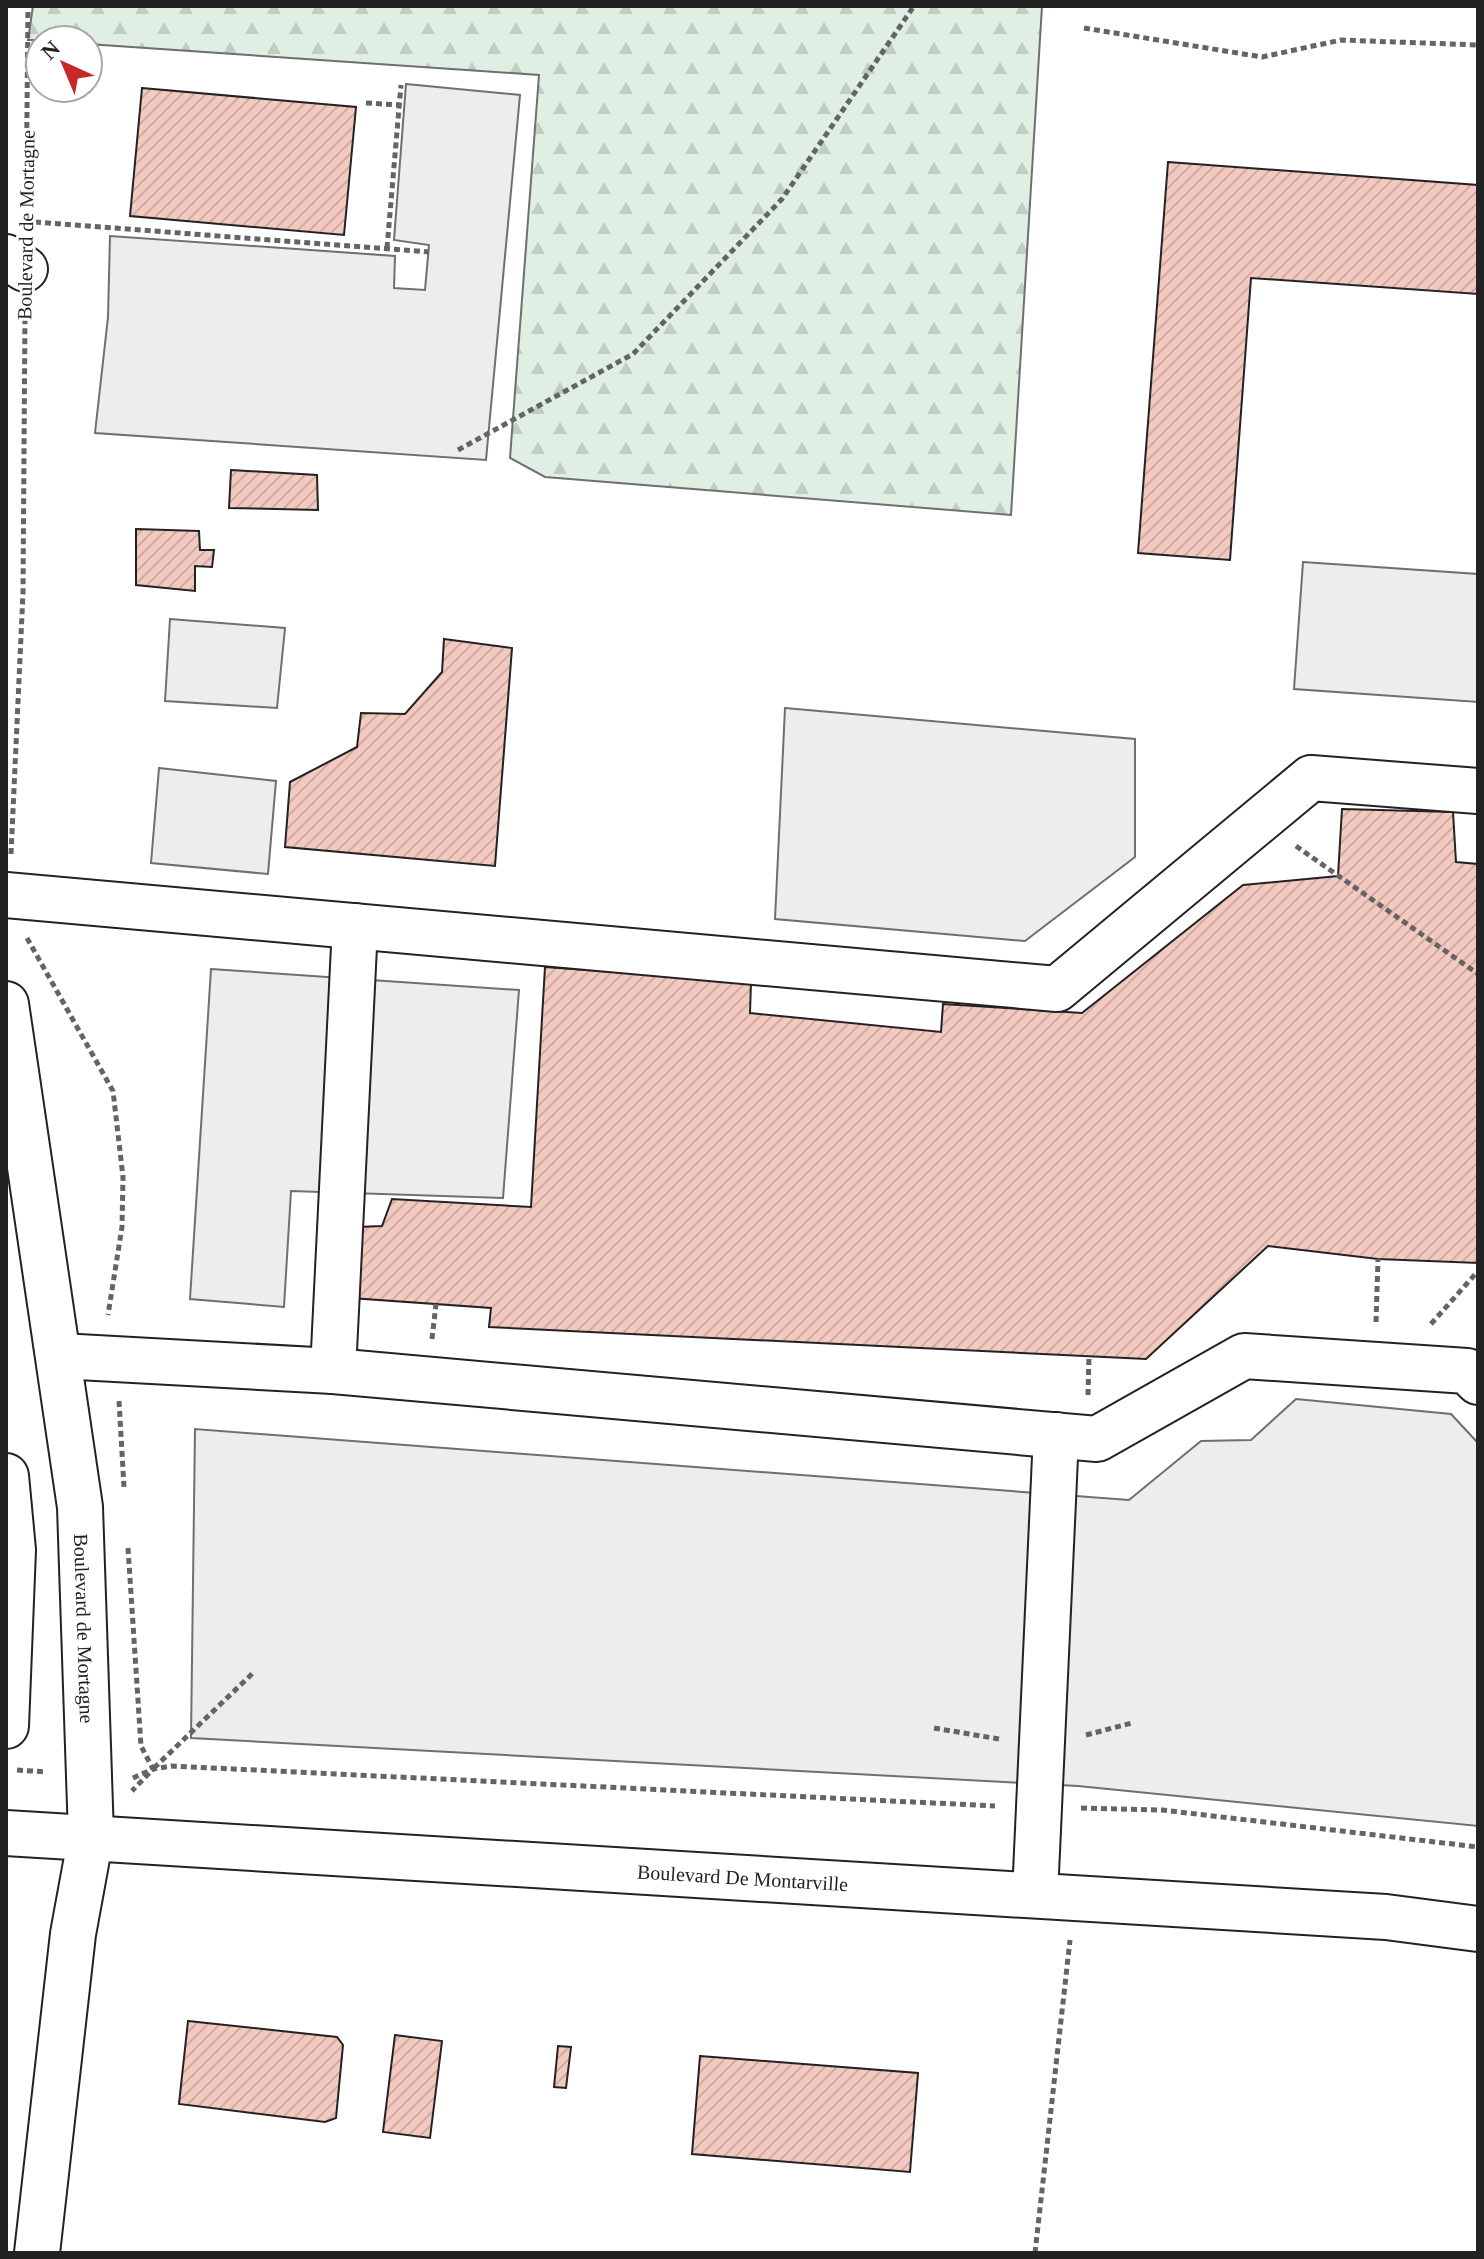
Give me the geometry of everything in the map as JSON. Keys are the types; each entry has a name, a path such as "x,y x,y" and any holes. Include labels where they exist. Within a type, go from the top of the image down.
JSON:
{"street":[{"path":"8,881 355,926 1057,989 1311,778 1478,791"},
{"path":"333,1371 355,926"},
{"name":"Boulevard de Mortagne","path":"6,1004 80,1507 91,1836 73,1934 37,2253"},
{"path":"60,1356 333,1371 1097,1439 1244,1356 1467,1371 1478,1382"},
{"path":"1055,1896 1056,1435"},
{"path":"6,1476 13,1550 6,1726"},
{"name":"Boulevard De Montarville","path":"6,1833 1386,1917 1478,1929"}],"path":[{"name":"Boulevard de Mortagne","path":"8,881 23,593 19,249 28,6"},
{"path":"458,450 633,354 782,199 914,6"},
{"path":"1084,28 1262,57 1341,40 1478,45"},
{"path":"387,248 401,85"},
{"path":"366,103 399,105"},
{"path":"19,249 387,248 429,252"},
{"path":"1260,820 1478,974"},
{"path":"27,936 113,1091 123,1177 122,1227 107,1309 109,1320"},
{"path":"1376,1326 1378,1259"},
{"path":"1393,1366 1478,1271"},
{"path":"153,1769 254,1672"},
{"path":"133,1778 153,1769 172,1766 1010,1806"},
{"path":"1068,1808 1162,1810 1478,1847"},
{"path":"1035,2253 1055,1896"}],"green space":[{"path":"33,6 1042,6 1011,515 545,477 510,458 539,75 104,45 104,24 30,24"}],"shaded area":[{"path":"406,84 520,95 486,460 95,433 108,317 110,236 395,256 394,288 425,290 429,245 394,240"},
{"path":"1303,562 1478,574 1478,702 1294,689"},
{"path":"170,619 285,628 277,708 165,701"},
{"path":"785,708 1135,739 1135,857 1025,941 775,919"},
{"path":"159,768 276,781 268,874 151,863"},
{"path":"211,969 519,990 503,1198 291,1191 284,1307 190,1299"},
{"path":"1296,1399 1451,1414 1478,1443 1478,1826 1078,1786 191,1738 195,1429 1129,1500 1201,1441 1251,1440"}],"building":[{"path":"142,88 356,107 344,235 130,216"},
{"path":"1168,162 1478,185 1478,294 1251,278 1230,560 1138,553"},
{"path":"231,470 317,475 318,510 229,508"},
{"path":"136,529 199,531 200,550 214,550 212,567 195,566 195,591 136,585"},
{"path":"444,639 512,648 495,866 285,847 290,782 357,747 361,713 405,714 442,672"},
{"path":"1342,809 1453,812 1456,862 1478,864 1478,1263 1378,1259 1268,1246 1146,1359 489,1327 491,1308 351,1298 357,1227 382,1226 392,1199 531,1207 545,967 751,982 750,1013 941,1032 943,1004 1082,1013 1243,885 1338,876"},
{"path":"188,2021 337,2037 343,2045 336,2118 325,2122 179,2104"},
{"path":"395,2035 442,2041 430,2138 383,2132"},
{"path":"558,2046 571,2047 566,2088 554,2087"},
{"path":"700,2056 918,2073 910,2172 692,2154"}]}
